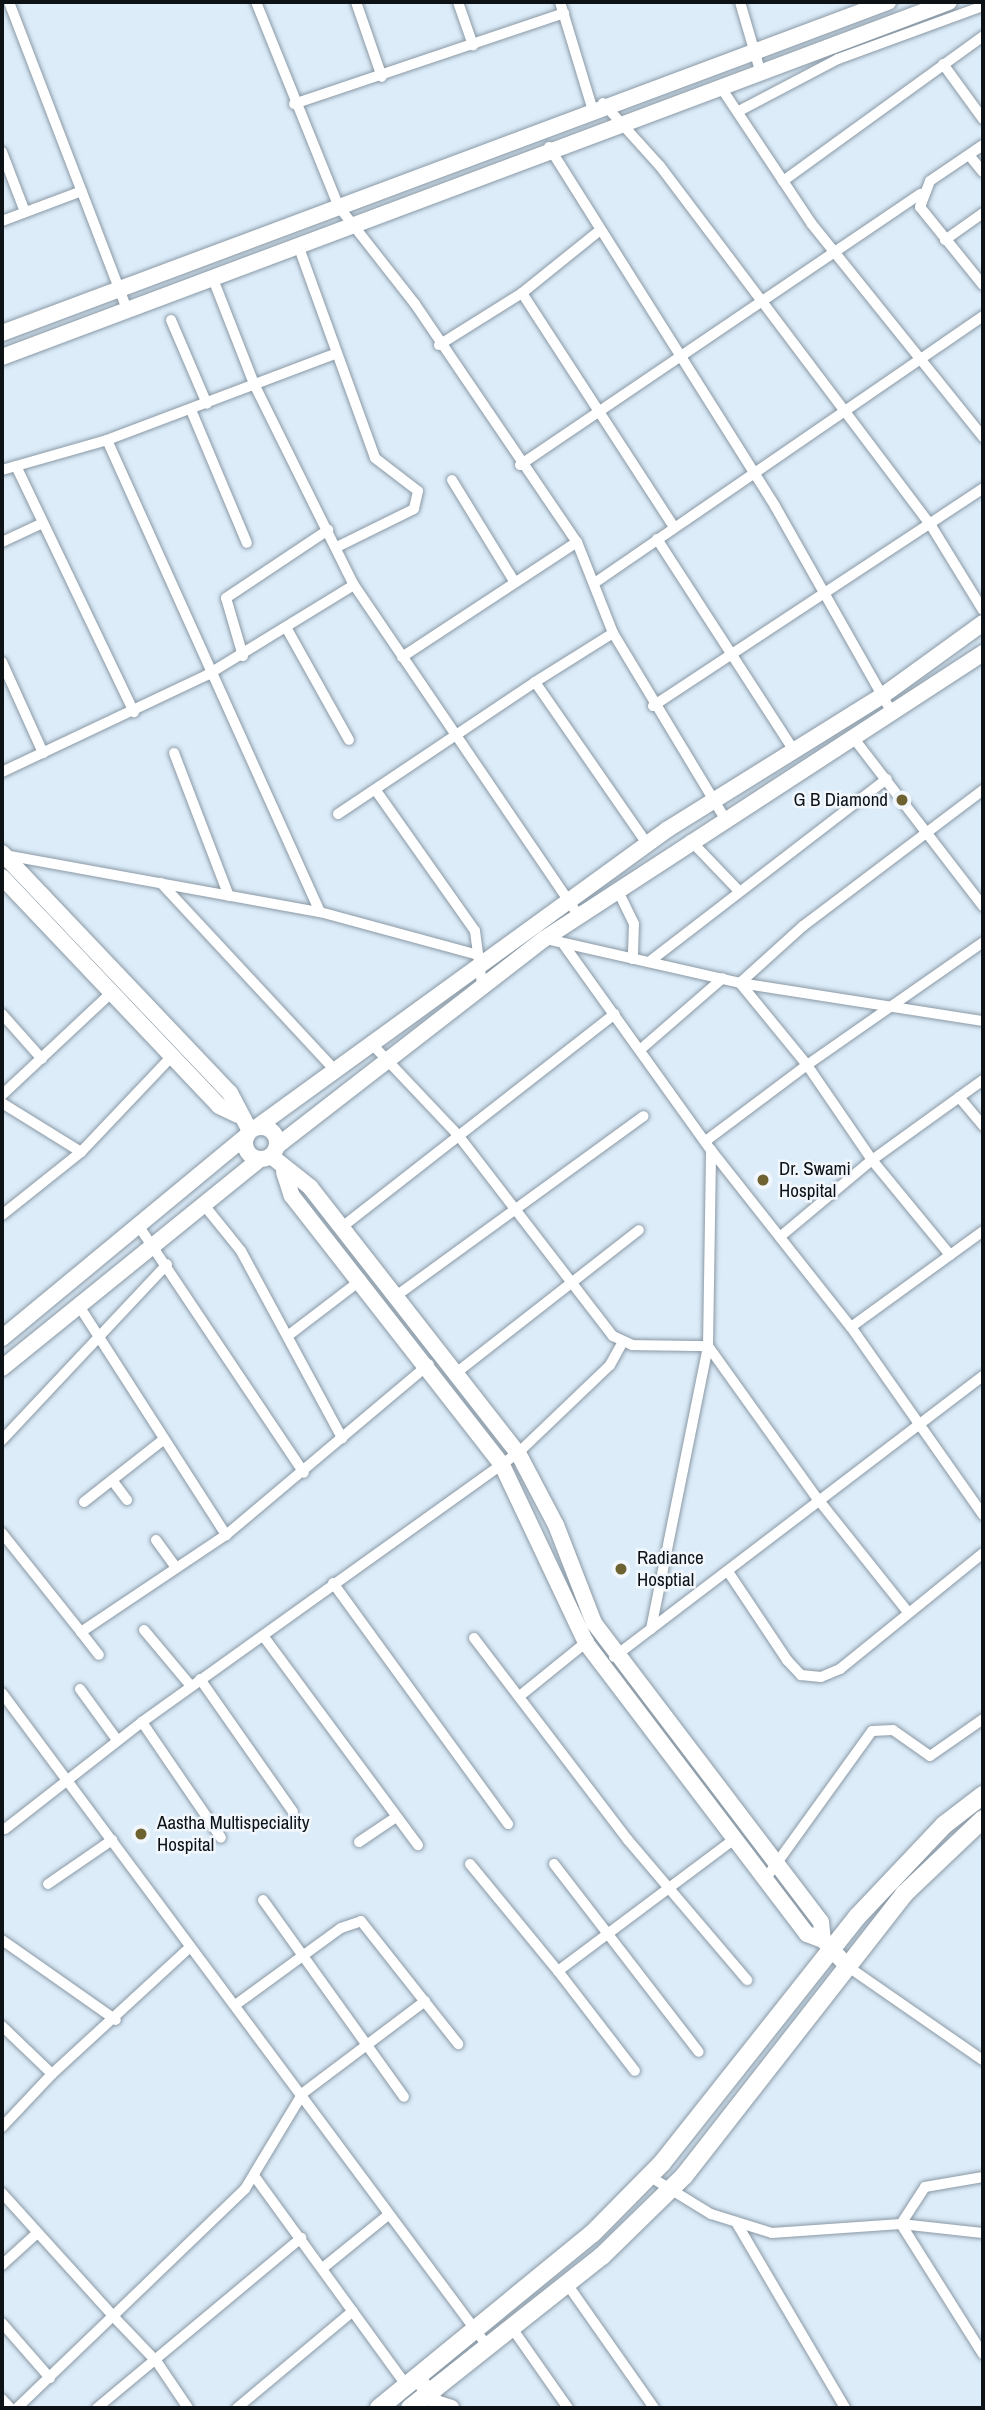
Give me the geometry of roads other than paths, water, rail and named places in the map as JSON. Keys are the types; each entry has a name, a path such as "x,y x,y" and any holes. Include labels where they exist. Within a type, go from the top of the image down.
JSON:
{"main road":[{"path":"379,2408 593,2233 656,2170 727,2087 828,1944 944,1825 983,1795"},
{"path":"410,2408 438,2403 488,2347 567,2284 684,2176 904,1894 983,1819"}],"street":[{"path":"9,2 121,288 127,310"},
{"path":"256,2 293,104 339,206 577,542 596,582 613,632 653,706 725,819"},
{"path":"356,2 382,77"},
{"path":"458,2 473,45"},
{"path":"560,2 598,105 621,124 762,303 841,415 930,524 983,610"},
{"path":"2,332 339,206 598,105 888,2"},
{"path":"2,357 213,279 549,148 722,89 949,2"},
{"path":"741,3 761,74"},
{"path":"739,111 838,59 983,6"},
{"path":"293,104 382,77 564,13"},
{"path":"2,26 15,23"},
{"path":"783,181 983,36"},
{"path":"943,64 983,119"},
{"path":"722,89 833,250 923,358 983,437"},
{"path":"520,465 762,303 833,250 922,194 983,145"},
{"path":"549,148 599,232 755,474 891,711"},
{"path":"2,152 25,212"},
{"path":"969,155 983,172"},
{"path":"2,221 82,191"},
{"path":"922,194 920,207 983,285"},
{"path":"945,240 983,213"},
{"path":"439,345 522,293 599,232"},
{"path":"298,245 335,354 375,458 407,477 418,501 403,516 337,547"},
{"path":"213,279 255,386 354,585 578,915"},
{"path":"522,293 674,527"},
{"path":"596,582 983,316"},
{"path":"171,320 207,404"},
{"path":"2,470 107,440 335,354"},
{"path":"191,410 247,543"},
{"path":"107,440 207,675 320,912"},
{"path":"16,466 134,712"},
{"path":"452,480 514,581"},
{"path":"653,706 983,488"},
{"path":"2,542 43,523"},
{"path":"243,656 226,598 328,530"},
{"path":"657,539 733,652 794,751"},
{"path":"402,657 577,542"},
{"path":"2,772 134,712 243,656 354,585"},
{"path":"2,1338 251,1131 478,960 523,933 712,801 882,696 983,623"},
{"path":"287,629 349,740"},
{"path":"338,814 459,739 535,682 613,632"},
{"path":"2,1368 80,1309 204,1205 482,984 690,840 983,653"},
{"path":"2,662 43,753"},
{"path":"535,682 647,844"},
{"path":"852,736 983,906"},
{"path":"174,752 229,896"},
{"path":"649,962 738,890 887,779"},
{"path":"740,983 803,926 983,790"},
{"path":"377,792 475,931 482,984"},
{"path":"690,840 738,890"},
{"path":"2,854 320,912 478,960"},
{"path":"2,854 230,1093 238,1115 251,1131"},
{"path":"2,877 109,995 219,1106 238,1115"},
{"path":"161,883 333,1068"},
{"path":"618,889 634,924 633,959"},
{"path":"523,933 564,945 740,983 983,1021"},
{"path":"709,1145 807,1065 896,1009 983,942"},
{"path":"564,945 709,1145 852,1327 983,1515"},
{"path":"641,1049 723,978"},
{"path":"740,983 807,1065 872,1160 950,1255"},
{"path":"2,1095 109,995"},
{"path":"2,1014 42,1059"},
{"path":"342,1227 615,1014"},
{"path":"370,1042 458,1135 569,1284 622,1343 708,1346"},
{"path":"2,1215 81,1152 172,1056"},
{"path":"781,1236 872,1160 983,1080"},
{"path":"959,1097 983,1126"},
{"path":"2,1103 81,1152"},
{"path":"396,1296 511,1207 644,1116"},
{"path":"251,1131 272,1130 270,1154 284,1172 292,1196 429,1364 502,1465 586,1643 736,1838 821,1922 828,1944 848,1966 983,2060"},
{"path":"251,1131 247,1151 270,1154"},
{"path":"651,1629 708,1346 709,1145"},
{"path":"284,1172 306,1182 518,1453 600,1631 771,1871"},
{"path":"204,1205 242,1251 289,1335 313,1394 342,1438"},
{"path":"138,1225 167,1264 304,1473"},
{"path":"456,1373 639,1230"},
{"path":"852,1327 983,1231"},
{"path":"2,1440 167,1264"},
{"path":"289,1335 361,1280"},
{"path":"80,1309 226,1535"},
{"path":"5,1829 65,1778 518,1453 610,1365 622,1343"},
{"path":"708,1346 817,1498 908,1612"},
{"path":"81,1632 226,1535 304,1473 429,1364"},
{"path":"604,1665 729,1573 817,1498 917,1421 983,1376"},
{"path":"84,1502 163,1440"},
{"path":"112,1480 127,1500"},
{"path":"2,1533 99,1655"},
{"path":"156,1540 176,1568"},
{"path":"729,1573 802,1675 840,1669 983,1553"},
{"path":"334,1583 508,1825"},
{"path":"144,1630 196,1683 293,1812"},
{"path":"521,1695 600,1631"},
{"path":"264,1637 418,1845"},
{"path":"474,1638 521,1695 667,1888 747,1980"},
{"path":"80,1689 117,1740"},
{"path":"2,1693 142,1880 187,1950 238,2003 388,2215 488,2347"},
{"path":"771,1871 872,1731 893,1730 930,1756 983,1719"},
{"path":"142,1722 221,1838"},
{"path":"359,1842 396,1817"},
{"path":"558,1971 736,1838"},
{"path":"48,1884 112,1840"},
{"path":"470,1864 558,1971 635,2071"},
{"path":"554,1864 610,1932 699,2052"},
{"path":"263,1900 404,2097"},
{"path":"238,2003 341,1928 361,1921 458,2044"},
{"path":"2,1940 116,2020"},
{"path":"2,2127 52,2074 116,2020 187,1950"},
{"path":"17,2408 255,2177 303,2094 365,2043 425,2001"},
{"path":"2,2026 52,2074"},
{"path":"656,2170 670,2189 736,2222 772,2233 901,2224 983,2233"},
{"path":"255,2177 354,2311 412,2382 438,2403"},
{"path":"901,2224 925,2186 983,2177"},
{"path":"2,2193 35,2235 157,2362 188,2408"},
{"path":"324,2267 388,2215"},
{"path":"736,2222 845,2408"},
{"path":"901,2224 983,2354"},
{"path":"2,2265 35,2235"},
{"path":"97,2408 157,2362 301,2238"},
{"path":"567,2284 654,2408"},
{"path":"237,2408 354,2311"},
{"path":"2,2323 50,2378"},
{"path":"512,2328 568,2408"},
{"path":"2,2399 10,2408"}],"place":[{"name":"G B Diamond","path":"902,800"},
{"name":"Dr. Swami Hospital","path":"763,1180"},
{"name":"Radiance Hosptial","path":"621,1569"},
{"name":"Aastha Multispeciality Hospital","path":"141,1834"}]}
